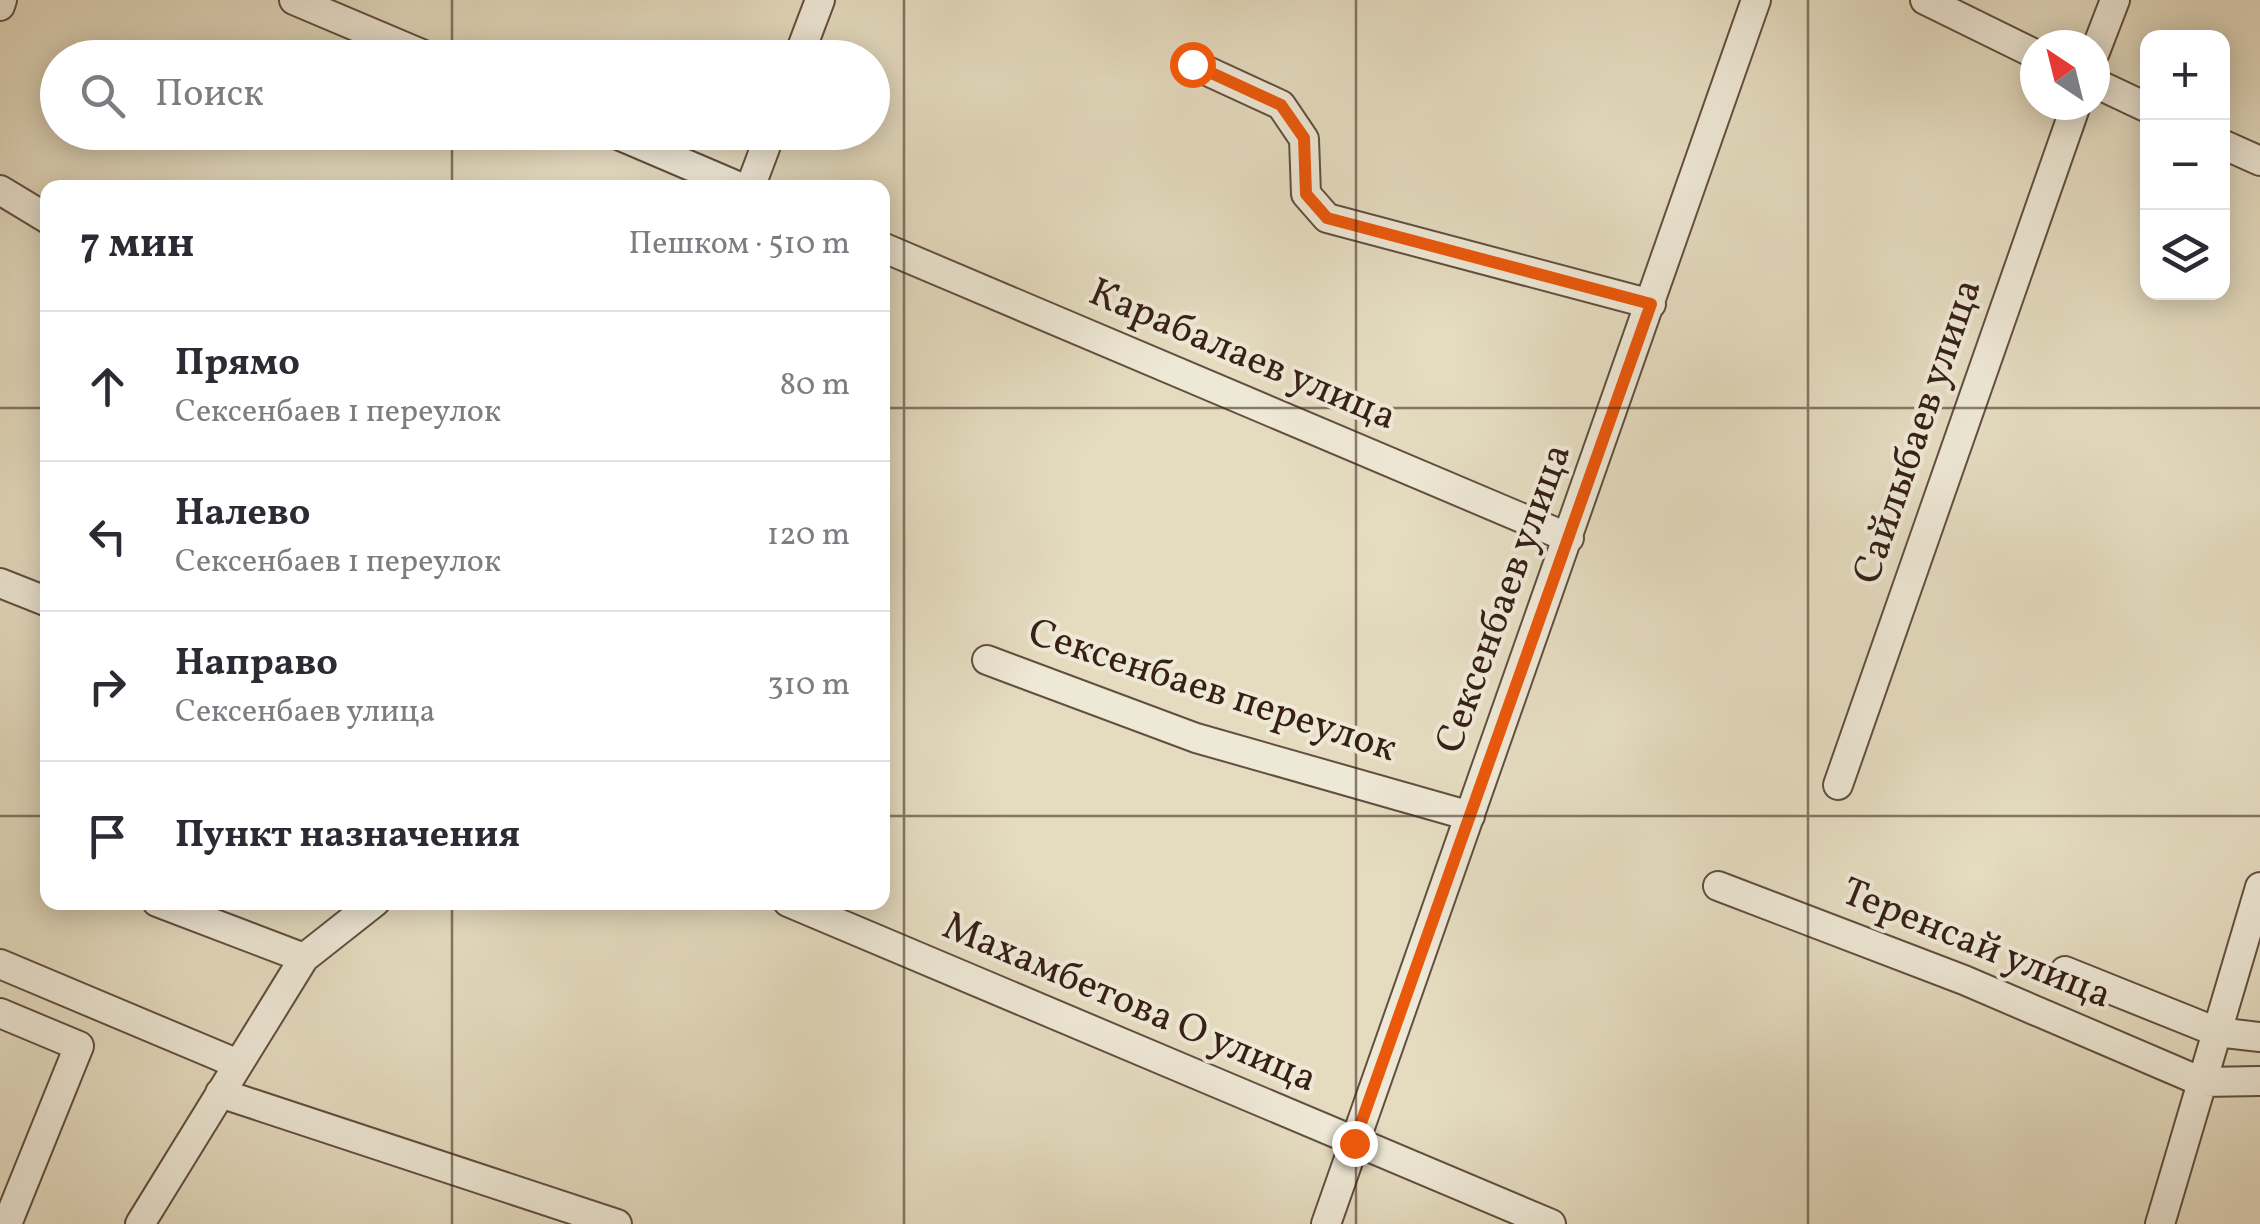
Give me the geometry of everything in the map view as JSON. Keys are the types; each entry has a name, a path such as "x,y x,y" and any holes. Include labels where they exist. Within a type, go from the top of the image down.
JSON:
{"street":[{"path":"294,0 389,40"},
{"path":"805,40 820,0"},
{"name":"Сексенбаев улица","path":"1326,1224 1756,0"},
{"path":"1925,0 2020,47"},
{"path":"2103,30 2115,0"},
{"path":"1192,64 1281,105 1304,138 1306,194 1327,218 1651,304"},
{"path":"2110,90 2140,104"},
{"name":"Сайлыбаев улица","path":"1838,785 2071,120"},
{"path":"2230,148 2260,162"},
{"path":"653,150 723,180"},
{"path":"753,180 764,150"},
{"path":"0,190 40,214"},
{"name":"Карабалаев улица","path":"890,250 1569,538"},
{"path":"0,583 40,599"},
{"name":"Сексенбаев переулок","path":"987,660 1196,738 1470,816"},
{"name":"Теренсай улица","path":"1718,886 1964,980 2202,1082"},
{"path":"2160,1224 2260,888"},
{"path":"178,910 304,958"},
{"path":"140,1224 304,958 365,910"},
{"name":"Махамбетова О улица","path":"807,910 1551,1224"},
{"path":"0,964 238,1064"},
{"name":"Теренсай улица","path":"2066,970 2217,1032 2260,1037"},
{"path":"0,1013 79,1046 7,1224"},
{"path":"2202,1082 2260,1082"},
{"path":"220,1093 618,1224"}],"route":[{"path":"1192,64 1281,105 1304,138 1306,194 1327,218 1651,304 1354,1143"}]}
